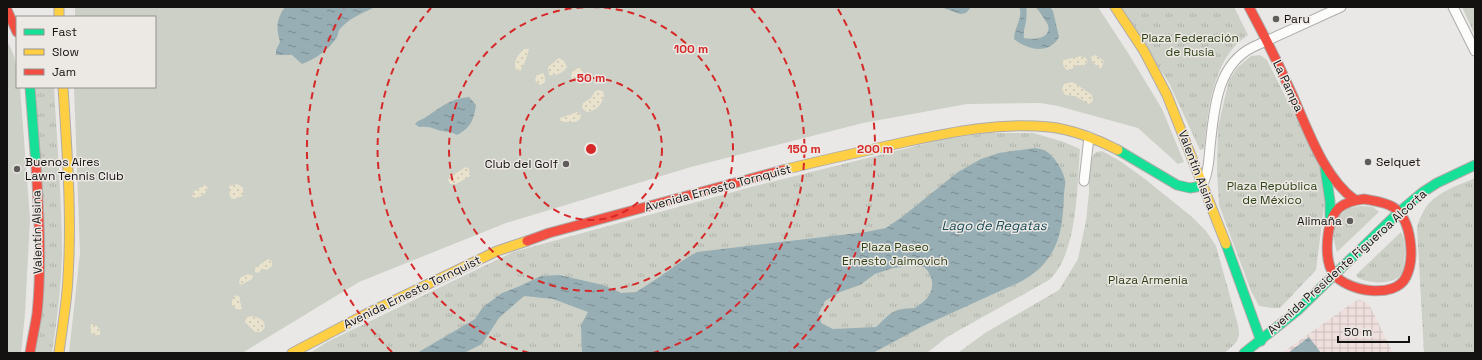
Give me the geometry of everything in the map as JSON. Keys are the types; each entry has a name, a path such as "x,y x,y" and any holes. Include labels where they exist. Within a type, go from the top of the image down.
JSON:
{"street":[{"name":"Valentín Alsina","path":"1115,7 1144,51 1167,95 1225,241 1261,340"},
{"name":"La Pampa","path":"1250,7 1325,166 1344,192 1355,200"},
{"path":"1202,186 1206,179 1208,169 1217,97 1225,75 1236,58 1243,52 1341,7"},
{"path":"1453,7 1475,51"},
{"path":"7,9 18,16"},
{"path":"7,9 16,30"},
{"name":"Valentín Alsina","path":"30,88 38,197 39,253 37,312 30,353"},
{"path":"58,353 66,305 68,264 68,201 63,88"},
{"name":"Avenida Ernesto Tornquist","path":"292,353 364,315 497,251 549,233 746,179 862,150 950,132 984,128 1032,126 1051,127 1089,137 1108,145 1133,158 1177,185 1190,188 1202,186"},
{"path":"1084,181 1089,137"},
{"name":"Avenida Presidente Figueroa Alcorta","path":"1244,353 1298,311 1399,212 1423,192 1437,183 1475,165"},
{"name":"La Pampa","path":"1325,166 1330,201 1328,262 1334,276"},
{"path":"1330,221 1334,212 1347,202 1364,199 1379,202 1393,207 1399,212 1408,226 1410,237 1411,267 1404,281 1398,286 1384,291 1353,285 1334,276"}],"shaded area":[{"path":"1360,300 1369,304 1393,353 1282,353 1355,301"}],"green space":[{"path":"75,7 1098,7 1162,109 1184,162 1178,164 1138,128 1058,106 1040,103 967,104 863,123 691,167 506,223 359,282 242,353 69,353 80,253 74,88 156,88 156,16 75,16"},
{"name":"Plaza Federación de Rusia","path":"1120,7 1234,7 1248,35 1236,45 1226,57 1219,71 1210,102 1204,149 1200,150 1169,83"},
{"path":"1462,7 1475,7 1475,35"},
{"name":"Buenos Aires Lawn Tennis Club","path":"7,41 13,53 16,64 16,88 20,88 30,219 25,314 21,353 7,353"},
{"name":"Plaza República de México","path":"1260,55 1267,60 1322,170 1326,191 1316,270 1280,308 1259,306 1251,291 1219,205 1217,169 1218,127 1229,80 1238,67 1251,56"},
{"path":"36,88 54,88 61,213 61,280 52,353 34,353"},
{"name":"Plaza Paseo Ernesto Jaimovich","path":"988,133 1033,133 1064,142 1080,149 1077,200 1071,237 1066,254 1059,268 1049,280 947,337 927,353 310,353 327,342 513,252 755,186 944,139"},
{"name":"Plaza Armenia","path":"1102,151 1120,161 1145,179 1192,217 1206,231 1216,246 1238,325 1239,334 1237,341 1224,353 958,353 985,333 1059,290 1078,259 1086,221 1089,193 1089,161 1096,152"},
{"path":"1475,178 1475,353 1424,353 1417,227 1426,207 1436,197"},
{"path":"1361,206 1373,207 1379,212 1337,252 1334,241 1334,226 1339,216 1349,208"},
{"path":"1401,232 1404,240 1405,254 1404,270 1399,277 1388,282 1375,282 1357,277 1356,275"}],"sand":[{"path":"524,49 529,49 523,67 520,71 516,70 515,63 518,56"},
{"path":"1095,55 1104,61 1101,69 1092,62 1091,57"},
{"path":"1080,56 1086,58 1088,62 1083,66 1077,65 1072,69 1067,70 1064,67 1062,61"},
{"path":"559,58 564,61 567,67 559,74 549,75 548,67"},
{"path":"578,68 583,69 582,75 576,81 573,81 571,77 572,72"},
{"path":"543,73 545,82 541,85 535,80 537,75"},
{"path":"1073,82 1092,95 1093,101 1089,104 1075,96 1065,95 1062,89 1064,84"},
{"path":"595,91 603,91 604,95 602,102 594,110 587,112 582,108 583,103 591,98"},
{"path":"577,112 581,115 580,119 576,122 561,122 560,118"},
{"path":"466,167 469,169 470,176 456,184 450,184 448,180 450,174 456,173"},
{"path":"237,184 243,187 243,196 234,199 230,198 229,186"},
{"path":"205,185 208,188 203,195 195,198 192,196 194,191"},
{"path":"268,259 272,261 272,266 267,270 262,269 258,273 255,272 255,268"},
{"path":"250,273 253,276 252,279 241,285 239,283 240,278"},
{"path":"235,295 240,297 242,309 237,310 232,305 232,300"},
{"path":"252,316 259,318 264,322 265,327 261,332 255,332 245,322 246,317"},
{"path":"91,324 97,326 100,330 100,335 93,335 90,331"}],"water":[{"path":"285,7 375,7 356,16 344,25 339,30 334,42 326,50 312,60 302,64 292,55 276,55 276,50 280,42 278,20"},
{"path":"941,7 971,7 966,13 960,14"},
{"path":"1019,7 1027,7 1024,38 1032,39 1044,36 1048,30 1048,24 1035,7 1050,7 1053,11 1059,37 1055,43 1038,49 1025,46 1014,39 1015,31 1020,18"},
{"path":"469,97 476,105 474,115 469,126 457,135 431,127 419,127 415,124 451,102"},
{"name":"Lago de Regatas","path":"1035,148 1042,149 1048,152 1055,159 1060,167 1065,182 1062,218 1058,240 1051,254 1031,276 923,326 873,353 582,353 581,325 588,312 553,299 524,296 499,318 482,344 464,353 417,353 475,319 483,307 502,293 541,276 559,275 603,285 621,293 636,292 697,252 866,232 886,228 958,172 981,159 999,153","holes":["912,266 924,267 931,277 932,289 927,298 915,308 897,310 886,317 876,327 833,329 821,323 819,313 825,301 840,292 860,285 875,274 893,268"]},
{"path":"1309,337 1321,353 1288,353"}],"traffic: fast":[{"path":"30,88 36,165"},
{"path":"1118,150 1177,185 1190,188 1202,186"},
{"path":"1244,353 1297,311 1399,212 1423,192 1437,183 1475,165"},
{"path":"1325,168 1330,201 1330,220"},
{"path":"1226,244 1261,341"}],"traffic: slow":[{"path":"59,7 59,16"},
{"path":"1115,7 1144,51 1167,95 1226,244"},
{"path":"59,353 66,306 69,253 68,182 63,88"},
{"path":"783,170 905,142 994,127 1031,126 1058,128 1094,139 1118,150"},
{"path":"292,353 364,315 497,251 527,241"}],"traffic: jam":[{"path":"1249,7 1276,60 1325,165 1344,190 1355,200"},
{"path":"7,10 16,30"},
{"path":"30,353 39,296 40,258 36,165"},
{"path":"527,241 549,233 783,170"},
{"path":"1364,199 1393,207 1404,220 1408,230 1411,250 1409,269 1406,277 1400,284 1392,289 1382,291 1370,290 1349,285 1340,280 1334,274 1328,260 1327,251 1329,231 1335,214 1339,208 1345,204 1364,199"}],"place":[{"name":"Paru","path":"1276,19"},
{"name":"Selquet","path":"1368,162"},
{"name":"Club del Golf","path":"566,164"},
{"name":"Buenos Aires Lawn Tennis Club","path":"17,169"},
{"name":"Alimaña","path":"1350,221"}]}
